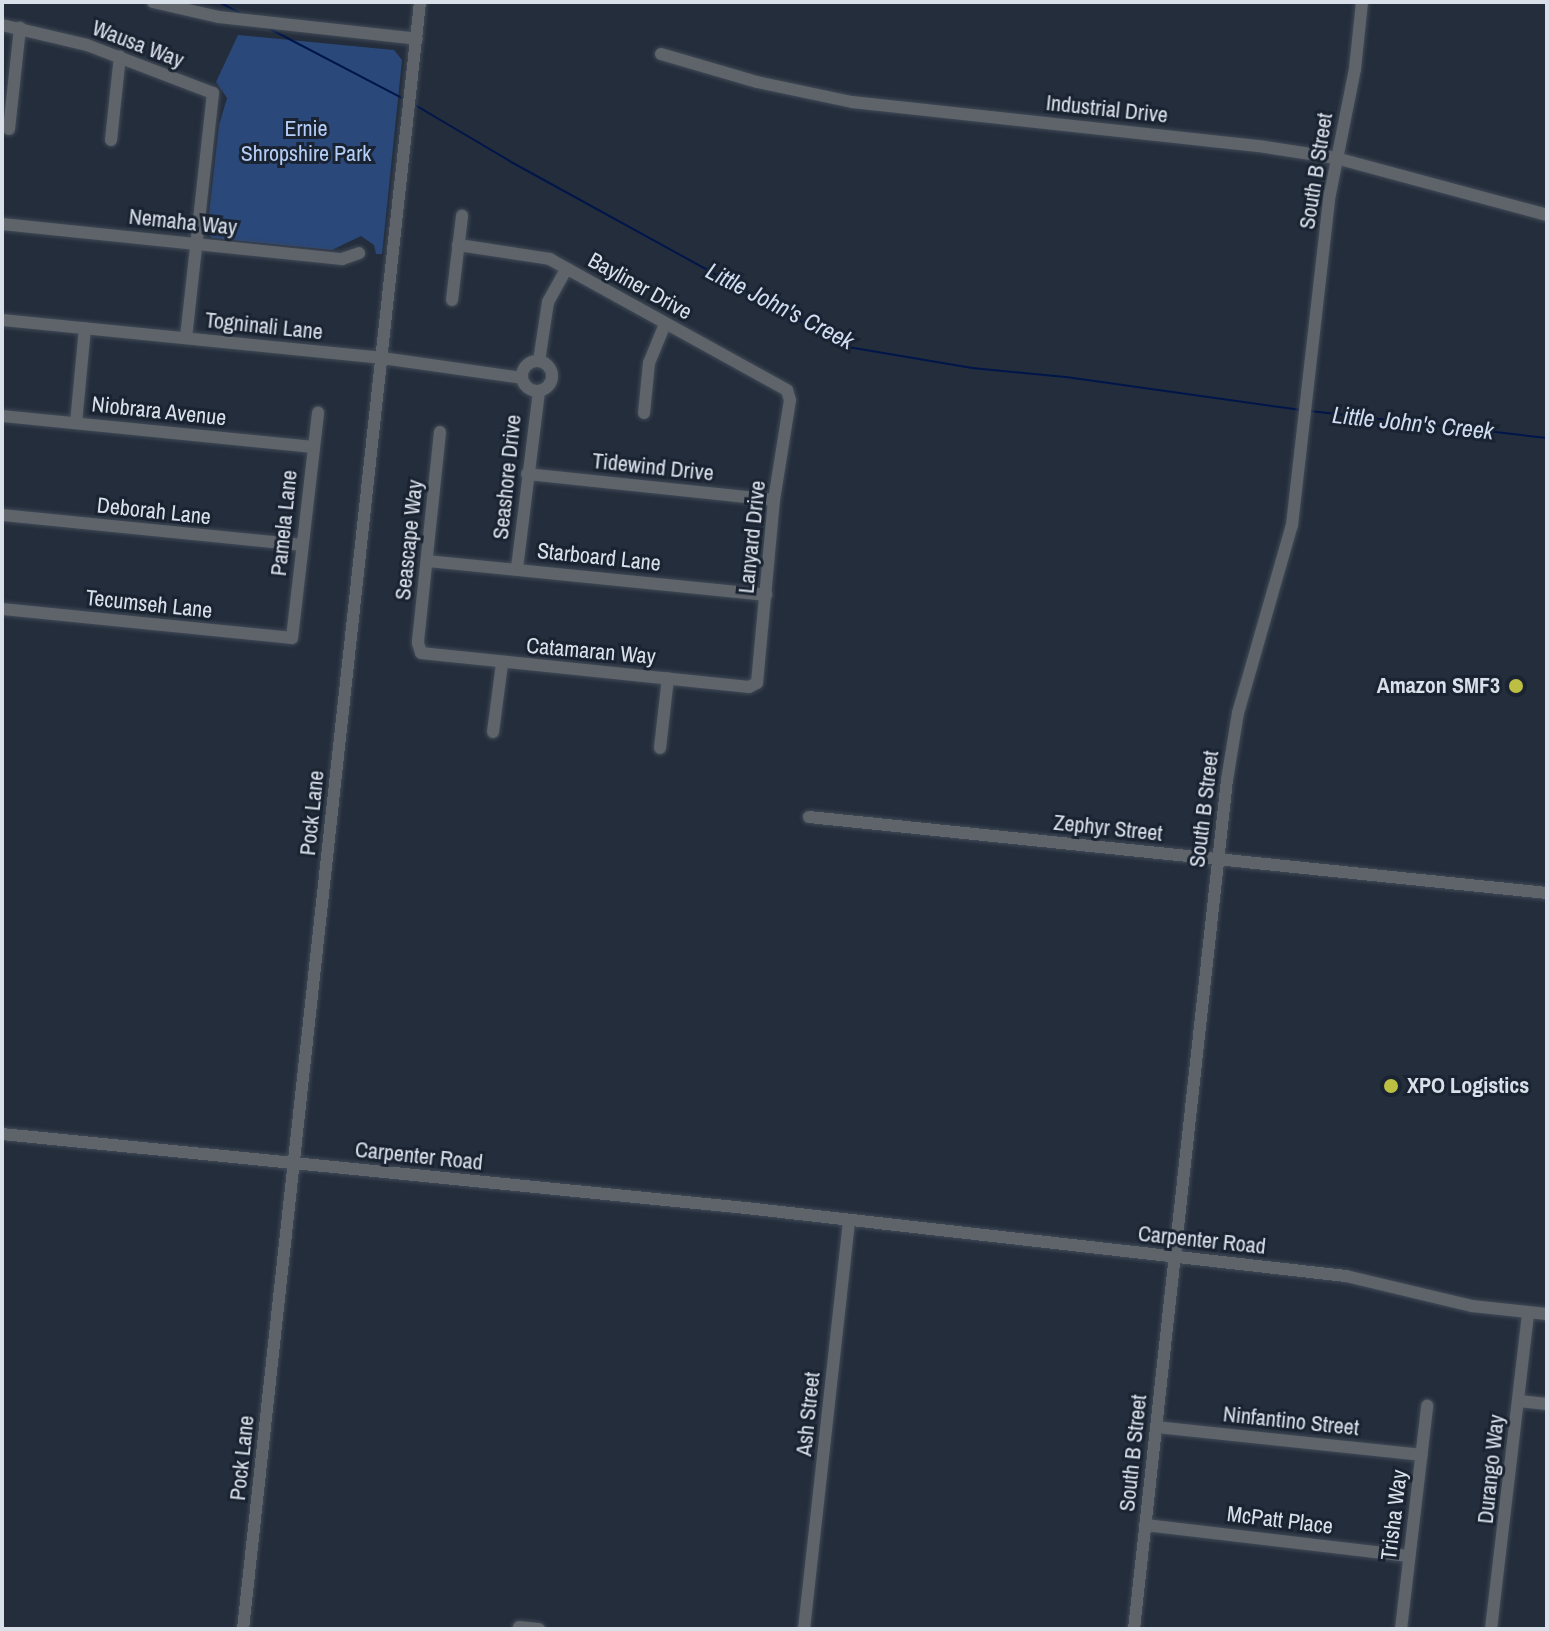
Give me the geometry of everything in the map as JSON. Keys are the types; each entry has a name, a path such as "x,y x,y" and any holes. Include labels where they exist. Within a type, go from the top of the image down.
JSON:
{"street":[{"path":"153,2 219,17 417,39"},
{"name":"Pock Lane","path":"243,1629 420,2"},
{"name":"South B Street","path":"1134,1629 1232,747 1284,559 1306,425 1336,158 1355,69 1362,2"},
{"name":"Wausa Way","path":"2,25 120,56 213,93 196,244"},
{"path":"9,129 20,28"},
{"name":"Industrial Drive","path":"661,54 757,82 852,102 1265,147 1336,158 1547,215"},
{"path":"111,140 120,56"},
{"path":"452,300 462,216"},
{"name":"Nemaha Way","path":"2,224 342,259 359,253"},
{"path":"186,338 196,244"},
{"name":"Bayliner Drive","path":"458,245 540,256 783,387 789,395"},
{"name":"Seashore Drive","path":"522,378 525,385 539,391 547,387 552,374 539,361 548,302 566,269"},
{"name":"Togninali Lane","path":"2,320 382,358 522,378"},
{"path":"644,413 651,355 665,324"},
{"path":"76,423 85,328"},
{"path":"522,378 529,363 539,361"},
{"name":"Seashore Drive","path":"517,568 539,391"},
{"name":"Lanyard Drive","path":"757,683 774,500 789,395"},
{"name":"Pamela Lane","path":"292,638 318,412"},
{"name":"Niobrara Avenue","path":"2,416 312,447"},
{"name":"Seascape Way","path":"421,653 418,643 440,432"},
{"name":"Tidewind Drive","path":"527,474 774,500"},
{"name":"Deborah Lane","path":"2,515 301,545"},
{"name":"Starboard Lane","path":"427,561 766,595"},
{"name":"Tecumseh Lane","path":"2,609 292,638"},
{"name":"Catamaran Way","path":"421,653 502,664 749,687 757,683"},
{"path":"493,732 502,664"},
{"path":"660,748 668,678"},
{"name":"Zephyr Street","path":"809,817 1547,893"},
{"name":"Carpenter Road","path":"2,1134 1174,1256 1362,1278 1446,1301 1547,1314"},
{"name":"Ash Street","path":"804,1629 849,1220"},
{"name":"Durango Way","path":"1491,1629 1528,1312"},
{"path":"1519,1401 1547,1404"},
{"name":"Trisha Way","path":"1401,1629 1427,1406"},
{"name":"Ninfantino Street","path":"1156,1427 1422,1455"},
{"name":"McPatt Place","path":"1145,1525 1409,1556"},
{"path":"519,1627 539,1629"}],"green space":[{"name":"Ernie Shropshire Park","path":"238,35 394,50 402,60 382,254 376,254 374,245 361,236 332,250 212,238 207,232 219,125 227,98 216,82"}],"waterway":[{"name":"Little John's Creek","path":"219,2 243,15"},
{"name":"Little John's Creek","path":"270,29 406,100"},
{"name":"Little John's Creek","path":"415,105 513,163 848,347 972,368 1066,377 1300,410"},
{"name":"Little John's Creek","path":"1310,411 1547,438"}],"place":[{"name":"Amazon SMF3","path":"1516,686"},
{"name":"XPO Logistics","path":"1391,1086"}]}
